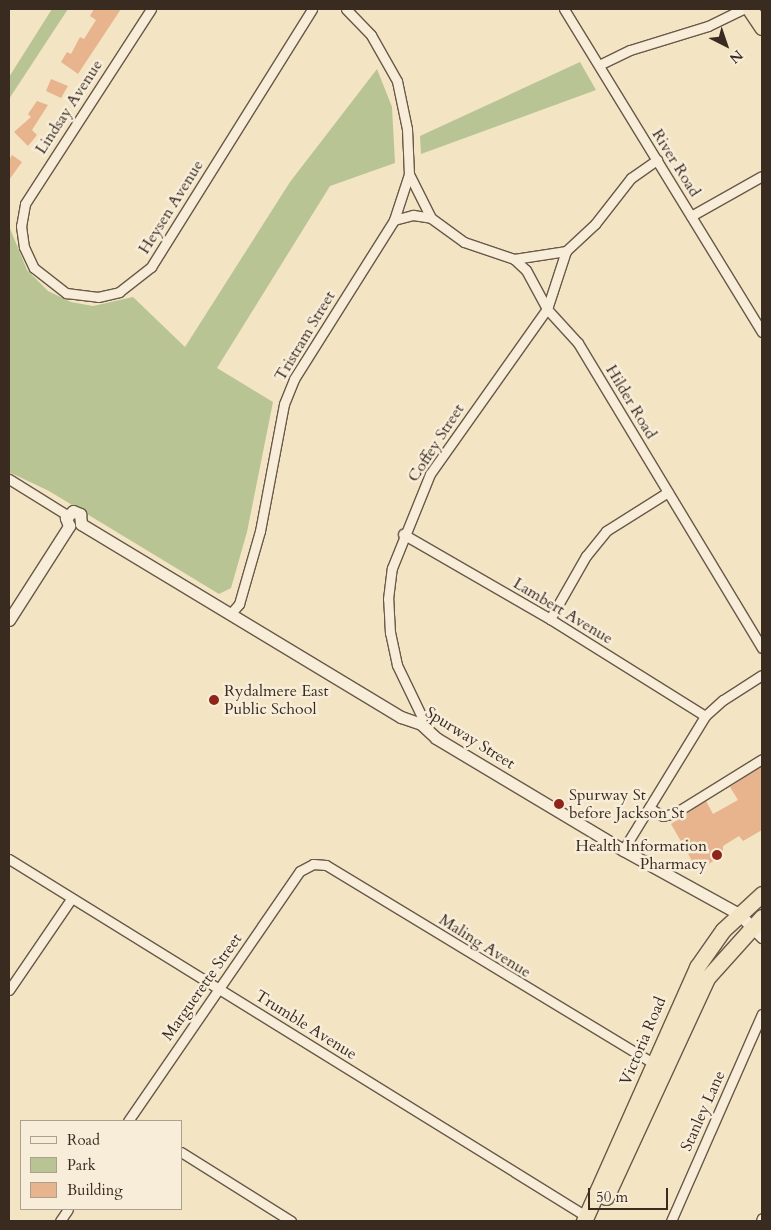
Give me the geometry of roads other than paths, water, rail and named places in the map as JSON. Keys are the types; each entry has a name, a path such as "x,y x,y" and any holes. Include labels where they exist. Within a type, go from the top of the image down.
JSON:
{"highway":[{"path":"750,9 762,27"},
{"name":"Victoria Road","path":"589,1220 653,1063 697,967 739,914 762,894"},
{"name":"Victoria Road","path":"589,1220 707,978 757,922"}],"street":[{"name":"Lindsay Avenue","path":"21,226 34,186 151,9"},
{"name":"Heysen Avenue","path":"21,226 24,247 34,268 66,293 98,297 135,283 151,267 312,9"},
{"name":"Hilder Road","path":"346,9 370,34 397,81 407,129 409,174 431,218 464,242 514,259 532,279 547,309 578,343 762,648"},
{"name":"River Road","path":"564,9 762,332"},
{"path":"599,65 630,50 708,26 743,9"},
{"name":"Coffey Street","path":"421,724 421,714 398,665 390,633 390,584 403,534 430,474 547,309 566,251 595,224 631,178 657,160"},
{"name":"Tristram Street","path":"232,612 238,604 260,531 284,404 294,379 394,220 409,174"},
{"path":"691,216 762,176"},
{"path":"394,220 413,215 431,218"},
{"path":"514,259 566,251"},
{"path":"9,479 72,522 9,620"},
{"path":"550,619 586,556 606,531 668,492"},
{"name":"Spurway Street","path":"72,522 232,612 401,717 421,724 436,738 623,850 757,922 762,937"},
{"name":"Lambert Avenue","path":"403,534 550,619 705,716"},
{"path":"623,850 705,716 723,700 762,675"},
{"path":"649,808 663,816 676,813 762,759"},
{"name":"Trumble Avenue","path":"9,859 589,1220"},
{"name":"Maling Avenue","path":"300,871 313,864 326,865 653,1063"},
{"name":"Marguerette Street","path":"130,1120 218,988 300,871"},
{"path":"9,990 71,899"},
{"name":"Stanley Lane","path":"671,1221 762,1014"},
{"path":"182,1153 291,1221"},
{"path":"60,1221 67,1210"}],"place":[{"name":"Rydalmere East Public School","path":"214,700"},
{"name":"Spurway St before Jackson St","path":"559,804"},
{"name":"Health Information Pharmacy","path":"717,855"}]}
